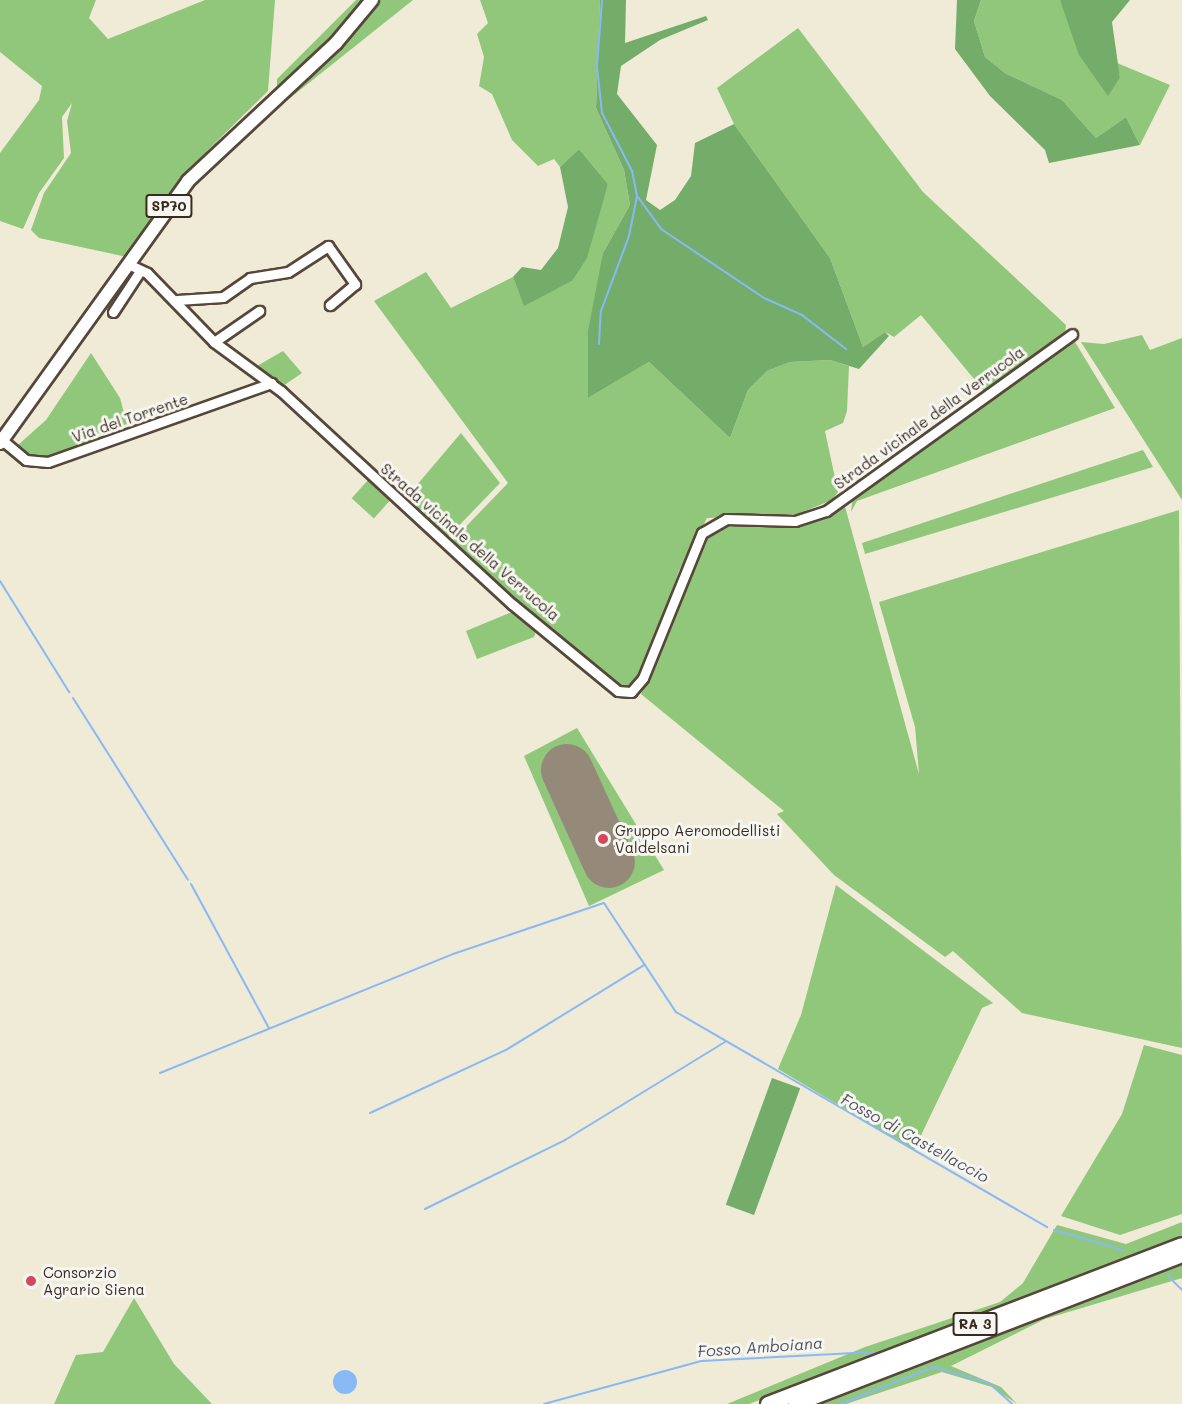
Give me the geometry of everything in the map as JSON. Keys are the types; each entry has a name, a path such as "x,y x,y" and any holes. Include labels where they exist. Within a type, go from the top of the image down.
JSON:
{"highway":[{"name":"RA 3","path":"768,1404 1182,1245"},
{"name":"RA 3","path":"796,1404 1182,1255"}],"main road":[{"name":"SP70","path":"1,442 188,181 336,43 372,0"}],"street":[{"path":"177,300 223,297 250,278 288,272 328,246 355,284 330,305"},
{"path":"129,264 177,300 214,342 271,383"},
{"path":"112,312 140,271"},
{"path":"214,342 259,311"},
{"name":"Strada vicinale della Verrucola","path":"271,383 512,604 618,690 631,692 643,678 702,533 726,519 795,520 826,511 1072,334"},
{"name":"Via del Torrente","path":"1,442 26,460 48,462 271,383"}],"green space":[{"path":"0,0 96,0 89,18 108,39 205,0 275,0 268,91 208,150 127,257 39,238 31,230 44,193 71,153 67,121 72,103 62,117 64,158 39,193 23,229 0,221 0,153 39,100 42,86 0,52"},
{"path":"356,0 365,0 340,32 277,87 277,79"},
{"path":"380,0 413,0 280,106 283,97 339,48"},
{"path":"480,0 600,0 596,108 624,170 630,205 603,253 588,398 649,362 730,438 748,390 767,371 790,362 830,360 849,366 847,411 843,423 825,431 838,492 832,500 798,514 707,518 679,571 641,675 625,688 525,610 452,541 508,483 374,301 426,272 451,308 513,277 524,305 572,281 608,184 579,149 560,167 554,159 538,166 512,140 492,94 479,86 484,57 477,34 488,23"},
{"path":"600,0 626,0 625,43 706,16 708,20 660,40 621,66 617,94 657,145 646,200 660,210 675,200 691,176 695,143 734,124 830,258 863,347 885,332 889,336 859,369 830,360 790,362 767,371 748,390 730,438 649,362 588,398 588,331 603,253 630,205 624,170 596,108"},
{"path":"957,0 981,0 974,21 985,57 1005,73 1062,100 1096,138 1126,117 1140,145 1049,163 1045,150 990,96 955,49"},
{"path":"981,0 1060,0 1108,95 1120,78 1117,63 1170,85 1140,145 1126,117 1096,138 1062,100 1005,73 985,57 974,21"},
{"path":"1060,0 1130,0 1112,22 1120,78 1108,96 1079,55"},
{"path":"798,28 923,192 1066,325 1065,334 984,391 921,315 894,337 885,332 863,347 830,258 734,124 717,88"},
{"path":"579,149 608,184 587,258 572,281 524,306 513,277 522,267 541,270 558,248 568,207 560,167"},
{"path":"1142,335 1150,350 1182,338 1182,500 1081,342 1104,344"},
{"path":"1075,342 1115,408 857,501 851,512 853,495 1065,343"},
{"path":"283,351 302,373 283,386 257,366"},
{"path":"91,353 120,398 127,424 91,436 94,444 51,458 26,455 18,445 46,420"},
{"path":"461,433 500,483 448,537 405,499"},
{"path":"1143,450 1153,467 865,554 862,543"},
{"path":"369,479 391,499 374,518 352,498"},
{"path":"844,503 919,774 915,727 879,602 1179,510 1182,1048 1022,1013 953,951 945,957 834,875 777,814 784,811 641,694 706,537 736,523 800,524"},
{"path":"512,612 537,628 534,637 477,659 466,631"},
{"name":"Gruppo Aeromodellisti Valdelsani","path":"577,728 664,870 589,906 524,756"},
{"path":"836,885 993,1003 982,1008 914,1150 778,1069 801,1015"},
{"path":"1144,1045 1182,1055 1182,1214 1120,1235 1061,1216 1122,1114"},
{"path":"772,1078 800,1088 754,1215 726,1205"},
{"path":"1182,1222 1182,1238 749,1404 727,1404 865,1347 1000,1302 1023,1283 1057,1225 1126,1244"},
{"path":"1182,1261 1182,1278 1045,1319 951,1366 1001,1387 1017,1404 992,1387 942,1372 846,1404 814,1404"},
{"path":"134,1298 174,1364 212,1404 54,1404 76,1355 103,1352"}],"water":[{"path":"345,1370 354,1373 357,1382 354,1391 345,1394 336,1391 333,1382 336,1373"}],"waterway":[{"path":"599,344 601,311 629,236 637,196 632,171 602,113 597,67 602,0"},
{"path":"638,197 661,229 764,298 802,315 846,349"},
{"path":"0,581 69,692"},
{"path":"73,698 188,880"},
{"path":"191,884 269,1028"},
{"path":"160,1073 453,954 604,903 676,1012 1047,1227"},
{"path":"370,1113 506,1050 644,965"},
{"path":"425,1209 565,1140 725,1042"},
{"name":"Fosso di Castellaccio","path":"1054,1230 1123,1250"},
{"name":"Fosso di Castellaccio","path":"1168,1276 1182,1290"},
{"name":"Fosso Amboiana","path":"544,1404 701,1361 874,1352"},
{"name":"Fosso Amboiana","path":"840,1404 934,1367 989,1383 1012,1404"}],"runway":[{"path":"567,770 609,862"}],"place":[{"name":"Gruppo Aeromodellisti Valdelsani","path":"603,839"},
{"name":"Consorzio Agrario Siena","path":"31,1281"}]}
